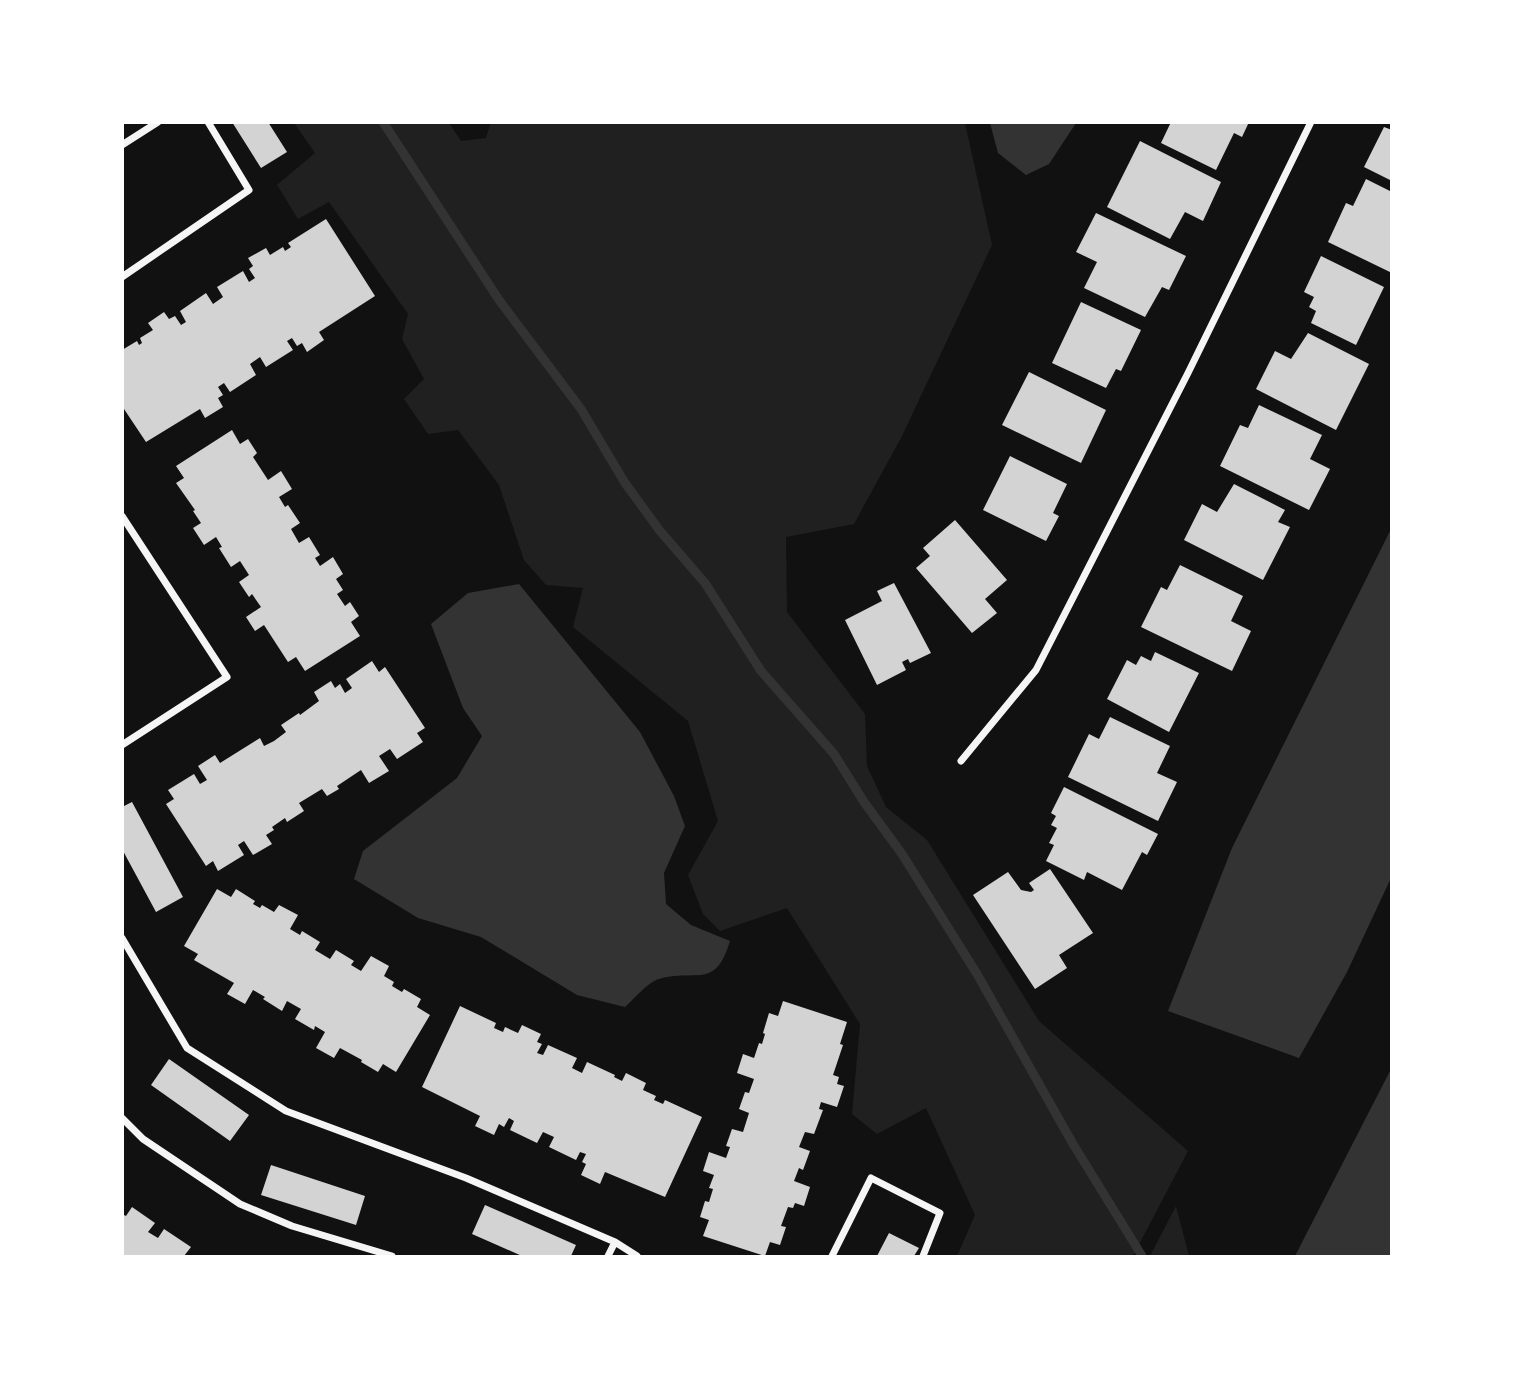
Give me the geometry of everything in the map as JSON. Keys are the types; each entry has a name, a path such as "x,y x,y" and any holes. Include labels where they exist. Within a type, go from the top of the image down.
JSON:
{"street":[{"path":"122,145 158,122"},
{"path":"122,277 249,190 208,122"},
{"path":"961,761 1036,670 1188,373 1311,122"},
{"path":"122,516 227,677 122,745"},
{"path":"122,938 187,1048 286,1111 466,1178 615,1242 637,1256"},
{"path":"122,1118 143,1139 240,1204 292,1226 392,1256"},
{"path":"832,1256 872,1178 940,1213 923,1256"},
{"path":"608,1256 615,1242"}],"shaded area":[{"path":"491,122 965,123 992,245 902,436 854,524 786,537 787,612 865,714 867,766 886,807 927,840 1039,1021 1188,1151 1133,1256 957,1256 975,1215 926,1108 877,1134 852,1114 860,1024 787,908 720,931 703,914 688,875 718,821 688,721 573,627 583,588 546,585 524,560 499,485 458,430 428,434 404,399 424,379 402,339 408,314 329,202 298,219 277,185 315,153 294,123 449,123 461,141 486,138"},
{"path":"990,122 1076,123 1049,164 1026,175 998,153"},
{"path":"1391,529 1391,878 1347,972 1299,1058 1168,1011 1232,848"},
{"path":"519,584 640,732 674,796 685,826 664,873 666,904 691,925 730,941 724,957 711,972 659,979 625,1007 577,995 481,937 418,918 354,879 363,851 457,778 482,736 463,708 431,624 468,593"},
{"path":"1391,1069 1391,1256 1295,1256"},
{"path":"1176,1206 1189,1256 1150,1256"}],"building":[{"path":"232,122 268,122 287,152 261,168"},
{"path":"1171,122 1249,122 1242,137 1234,133 1216,170 1161,143"},
{"path":"1384,127 1392,130 1392,181 1364,167"},
{"path":"1140,141 1221,182 1203,221 1185,212 1170,239 1107,207"},
{"path":"1366,179 1392,192 1392,273 1328,242 1346,203 1353,206"},
{"path":"1096,213 1186,256 1169,290 1162,287 1145,317 1084,288 1097,262 1076,252"},
{"path":"326,219 375,296 319,332 324,340 307,352 302,343 297,346 292,338 287,341 293,350 266,367 260,357 250,364 256,375 230,392 224,383 218,387 223,395 218,398 223,407 205,418 200,409 146,442 122,406 122,350 137,341 139,345 142,343 140,338 153,330 148,323 164,312 169,319 175,316 181,325 186,322 180,311 206,293 213,304 223,297 217,287 243,271 249,282 255,278 249,269 253,266 248,258 266,248 270,255 283,247 285,251 291,247 288,243"},
{"path":"1321,256 1384,287 1356,345 1311,323 1316,311 1309,307 1314,297 1304,292"},
{"path":"1081,302 1141,330 1121,371 1116,369 1106,388 1052,363"},
{"path":"1308,333 1369,364 1336,430 1256,389 1275,351 1291,359"},
{"path":"1029,372 1106,410 1081,463 1002,425"},
{"path":"1259,405 1322,435 1310,459 1330,469 1309,510 1220,466 1240,425 1248,428"},
{"path":"232,430 240,444 248,439 257,453 253,457 268,480 281,471 292,489 279,497 300,523 291,529 299,543 309,537 320,555 315,558 320,566 333,557 343,574 336,579 343,590 337,594 345,606 350,602 359,616 351,622 360,636 305,671 296,657 288,662 264,625 255,631 246,617 261,607 252,594 249,597 239,582 249,575 240,561 231,567 219,548 222,547 216,537 204,545 193,528 201,523 176,483 184,478 176,466"},
{"path":"1010,456 1067,484 1053,513 1059,516 1046,541 983,510"},
{"path":"1234,484 1285,510 1278,522 1290,527 1263,580 1184,540 1202,504 1217,512"},
{"path":"955,520 1007,580 985,599 997,613 972,633 916,568 930,556 923,548"},
{"path":"1180,565 1243,596 1231,621 1251,631 1232,671 1141,627 1161,587 1167,590"},
{"path":"894,583 931,653 910,663 908,659 902,662 906,670 877,685 845,620 882,601 877,591"},
{"path":"1155,652 1199,673 1169,732 1107,699 1127,660 1136,665 1141,656 1151,661"},
{"path":"372,661 379,672 385,667 425,728 417,733 423,742 397,759 390,749 379,756 389,771 369,783 361,770 327,796 322,789 299,803 304,811 287,822 285,818 272,827 274,830 266,835 272,844 253,855 244,841 238,845 244,855 218,871 213,861 206,866 166,804 174,799 168,790 194,774 200,784 207,780 198,766 215,755 220,763 260,738 264,746 274,741 286,732 281,725 319,701 314,692 331,681 335,688 340,684 345,693 352,688 346,679"},
{"path":"1110,717 1170,746 1157,773 1177,782 1158,821 1068,777 1089,734 1099,739"},
{"path":"1064,787 1158,834 1147,855 1142,852 1122,890 1087,872 1084,880 1046,861 1054,845 1049,843 1057,828 1051,825 1056,816 1051,813"},
{"path":"132,802 183,897 156,912 122,849 122,807"},
{"path":"1050,869 1093,933 1059,955 1067,968 1035,989 973,895 1008,872 1021,890 1031,892 1034,890 1029,883"},
{"path":"217,889 231,897 236,889 255,901 253,904 260,908 262,905 274,912 279,905 298,915 290,929 300,935 302,931 320,942 315,950 330,959 336,950 354,961 351,965 361,971 371,956 389,966 384,976 394,982 392,986 402,992 404,989 421,999 417,1007 430,1015 396,1072 383,1064 378,1072 340,1048 334,1058 316,1048 325,1032 315,1026 314,1030 295,1019 301,1009 287,1001 282,1011 253,990 245,1004 227,994 234,983 194,960 198,954 184,946"},
{"path":"783,1001 847,1022 833,1075 839,1077 837,1084 844,1086 837,1107 821,1102 819,1109 823,1110 814,1134 805,1132 799,1147 810,1151 803,1170 799,1168 794,1181 810,1187 804,1206 795,1203 793,1208 788,1207 781,1226 786,1227 780,1245 770,1242 765,1256 703,1236 709,1220 700,1217 705,1201 709,1202 713,1189 709,1188 714,1175 703,1171 709,1152 726,1158 730,1147 726,1146 732,1129 743,1132 749,1113 739,1109 745,1092 749,1093 754,1079 737,1073 743,1054 754,1058 759,1043 762,1044 769,1013 778,1016"},
{"path":"460,1006 496,1023 494,1028 503,1032 505,1027 518,1033 522,1025 541,1034 537,1042 542,1044 537,1053 543,1055 548,1045 577,1058 572,1068 582,1073 587,1062 622,1081 626,1073 646,1083 643,1090 656,1096 654,1100 663,1104 665,1100 702,1117 665,1197 605,1172 600,1184 581,1175 586,1164 582,1162 586,1154 580,1152 576,1160 549,1147 554,1137 543,1132 537,1143 510,1130 514,1121 509,1118 504,1127 499,1124 494,1135 475,1126 480,1116 422,1087"},
{"path":"169,1059 249,1115 230,1141 151,1085"},
{"path":"271,1165 365,1196 356,1225 261,1195"},
{"path":"485,1205 576,1245 571,1256 522,1256 472,1234"},
{"path":"132,1207 155,1223 148,1232 158,1238 164,1229 191,1247 184,1256 122,1256 122,1214 126,1216"},
{"path":"889,1233 919,1248 914,1256 877,1256"}],"waterway":[{"path":"383,122 499,300 581,409 625,483 660,531 705,583 761,671 834,754 864,802 902,854 977,974 1073,1144 1142,1256"}]}
